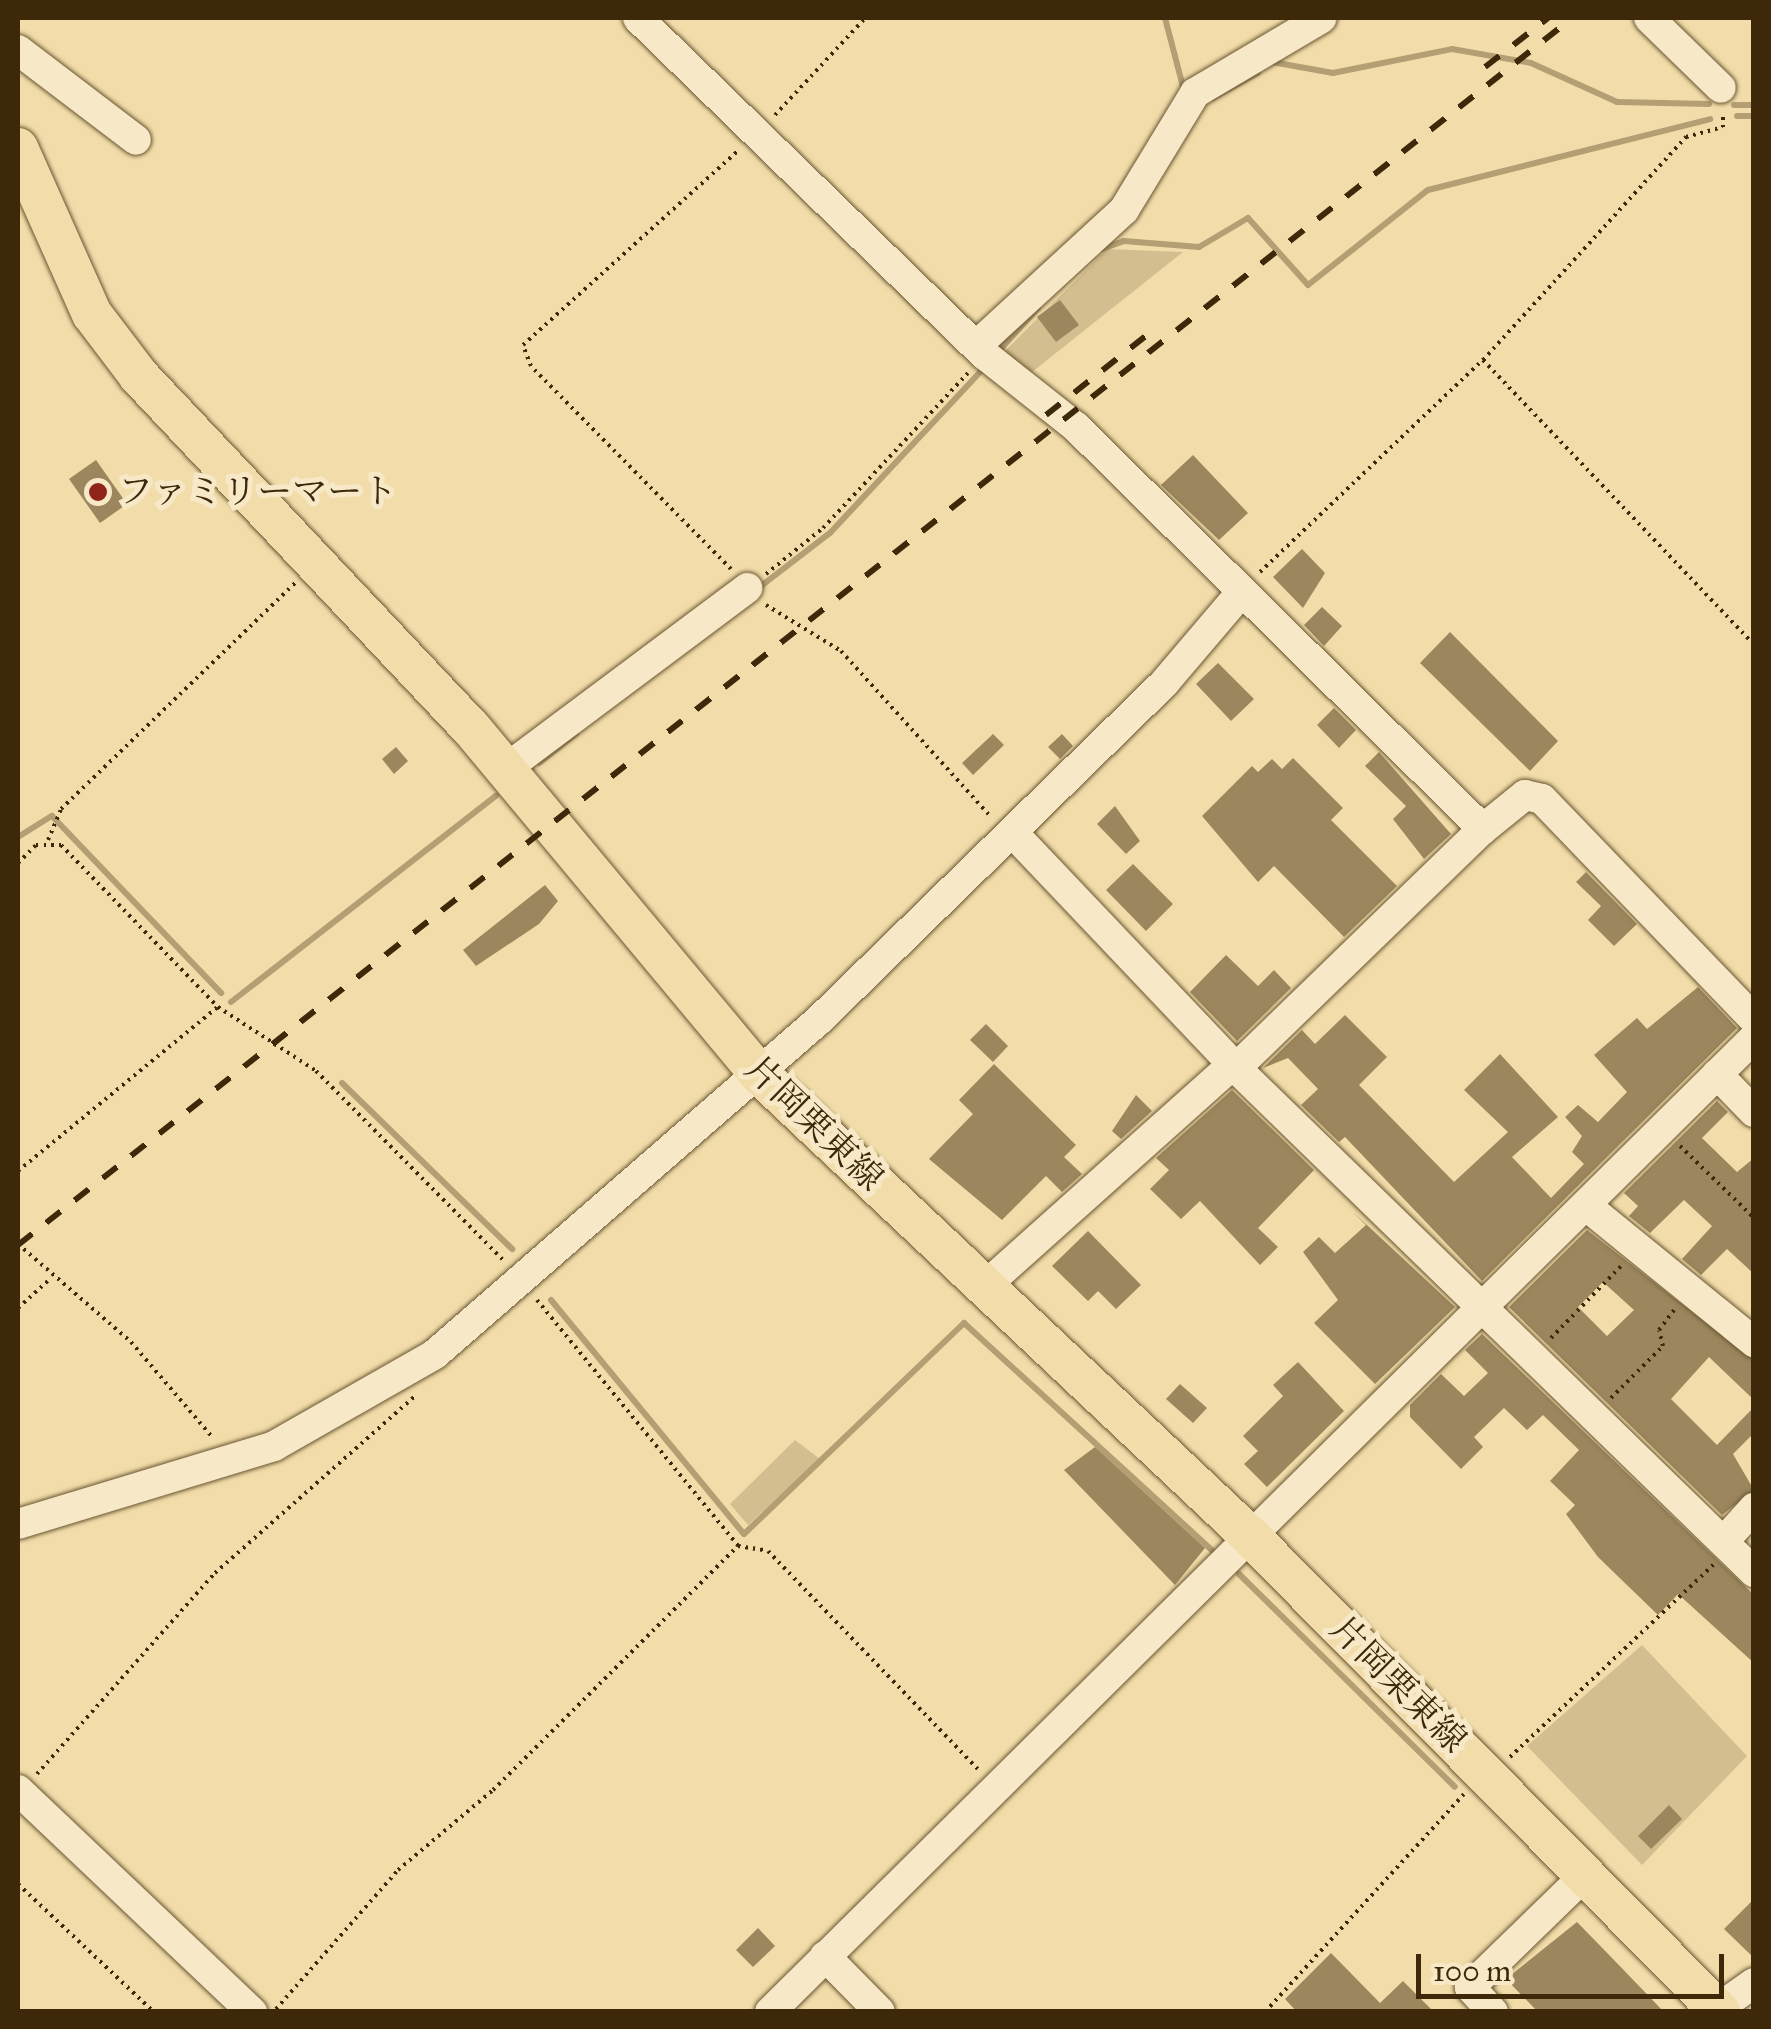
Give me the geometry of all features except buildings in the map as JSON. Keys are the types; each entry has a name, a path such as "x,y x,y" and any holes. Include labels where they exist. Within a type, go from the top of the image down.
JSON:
{"main road":[{"name":"片岡栗東線","path":"18,148 92,314 180,424 317,562 504,770 758,1074 1250,1536 1716,2010"}],"street":[{"path":"638,18 981,350 1076,427 1482,830"},
{"path":"981,350 1124,210 1195,92 1322,18"},
{"path":"1648,18 1721,88"},
{"path":"18,50 136,140"},
{"path":"504,770 747,588"},
{"path":"18,1524 228,1464 376,1392 522,1282 758,1074 1014,834 1240,594"},
{"path":"985,1286 1234,1066 1482,830 1525,795 1542,798 1754,1019"},
{"path":"1014,834 1234,1066 1536,1354 1754,1572"},
{"path":"770,2012 1250,1536 1480,1300 1588,1208 1754,1038"},
{"path":"1717,1074 1754,1112"},
{"path":"1588,1208 1635,1252 1754,1342"},
{"path":"1727,1544 1754,1508"},
{"path":"19,1791 252,2012"},
{"path":"1494,2012 1470,1987 1585,1876"},
{"path":"826,1956 880,2012"},
{"path":"1716,2010 1754,1982"}],"path":[{"path":"866,18 756,135 523,345 531,366 747,588 752,600 841,651 1014,834"},
{"path":"1240,594 1483,360 1686,137 1723,127 1721,88"},
{"path":"747,588 823,528 981,350"},
{"path":"1483,360 1754,645"},
{"path":"48,842 62,808 317,562"},
{"path":"18,862 48,842 62,845 218,1007 316,1071 522,1282 738,1546 768,1551 996,1788"},
{"path":"18,1171 218,1007"},
{"path":"1660,1132 1754,1218"},
{"path":"18,1244 50,1279 130,1342 228,1464"},
{"path":"1536,1354 1635,1252"},
{"path":"18,1308 50,1279"},
{"path":"1595,1413 1662,1346 1659,1330 1689,1290"},
{"path":"19,1791 215,1573 416,1394"},
{"path":"1265,2012 1487,1776 1638,1644 1727,1544"},
{"path":"274,2012 398,1870 493,1790 738,1546"},
{"path":"18,1884 154,2012"}],"shaded area":[{"path":"1107,249 1183,252 1027,376 1001,355"},
{"path":"795,1440 820,1459 748,1525 730,1504"},
{"path":"1642,1645 1747,1756 1642,1865 1527,1746"}],"waterway":[{"path":"1165,18 1185,94"},
{"path":"1272,62 1333,73 1452,49 1531,63 1617,102 1709,104"},
{"path":"1213,98 1258,73"},
{"path":"1734,105 1754,105"},
{"path":"1737,116 1754,116"},
{"path":"1102,249 1124,241 1199,247 1248,218 1308,285 1428,190 1710,119"},
{"path":"996,354 1038,308"},
{"path":"757,589 830,533 984,368"},
{"path":"539,763 576,734"},
{"path":"231,1002 496,796"},
{"path":"18,837 52,816 221,993"},
{"path":"342,1083 512,1249"},
{"path":"551,1300 744,1534 964,1323 1212,1550"},
{"path":"1239,1574 1455,1787"}],"railway":[{"path":"1485,67 1548,18"},
{"path":"18,1245 1572,18"},
{"path":"1046,415 1152,331"}],"place":[{"name":"ファミリーマート","path":"98,492"}]}
